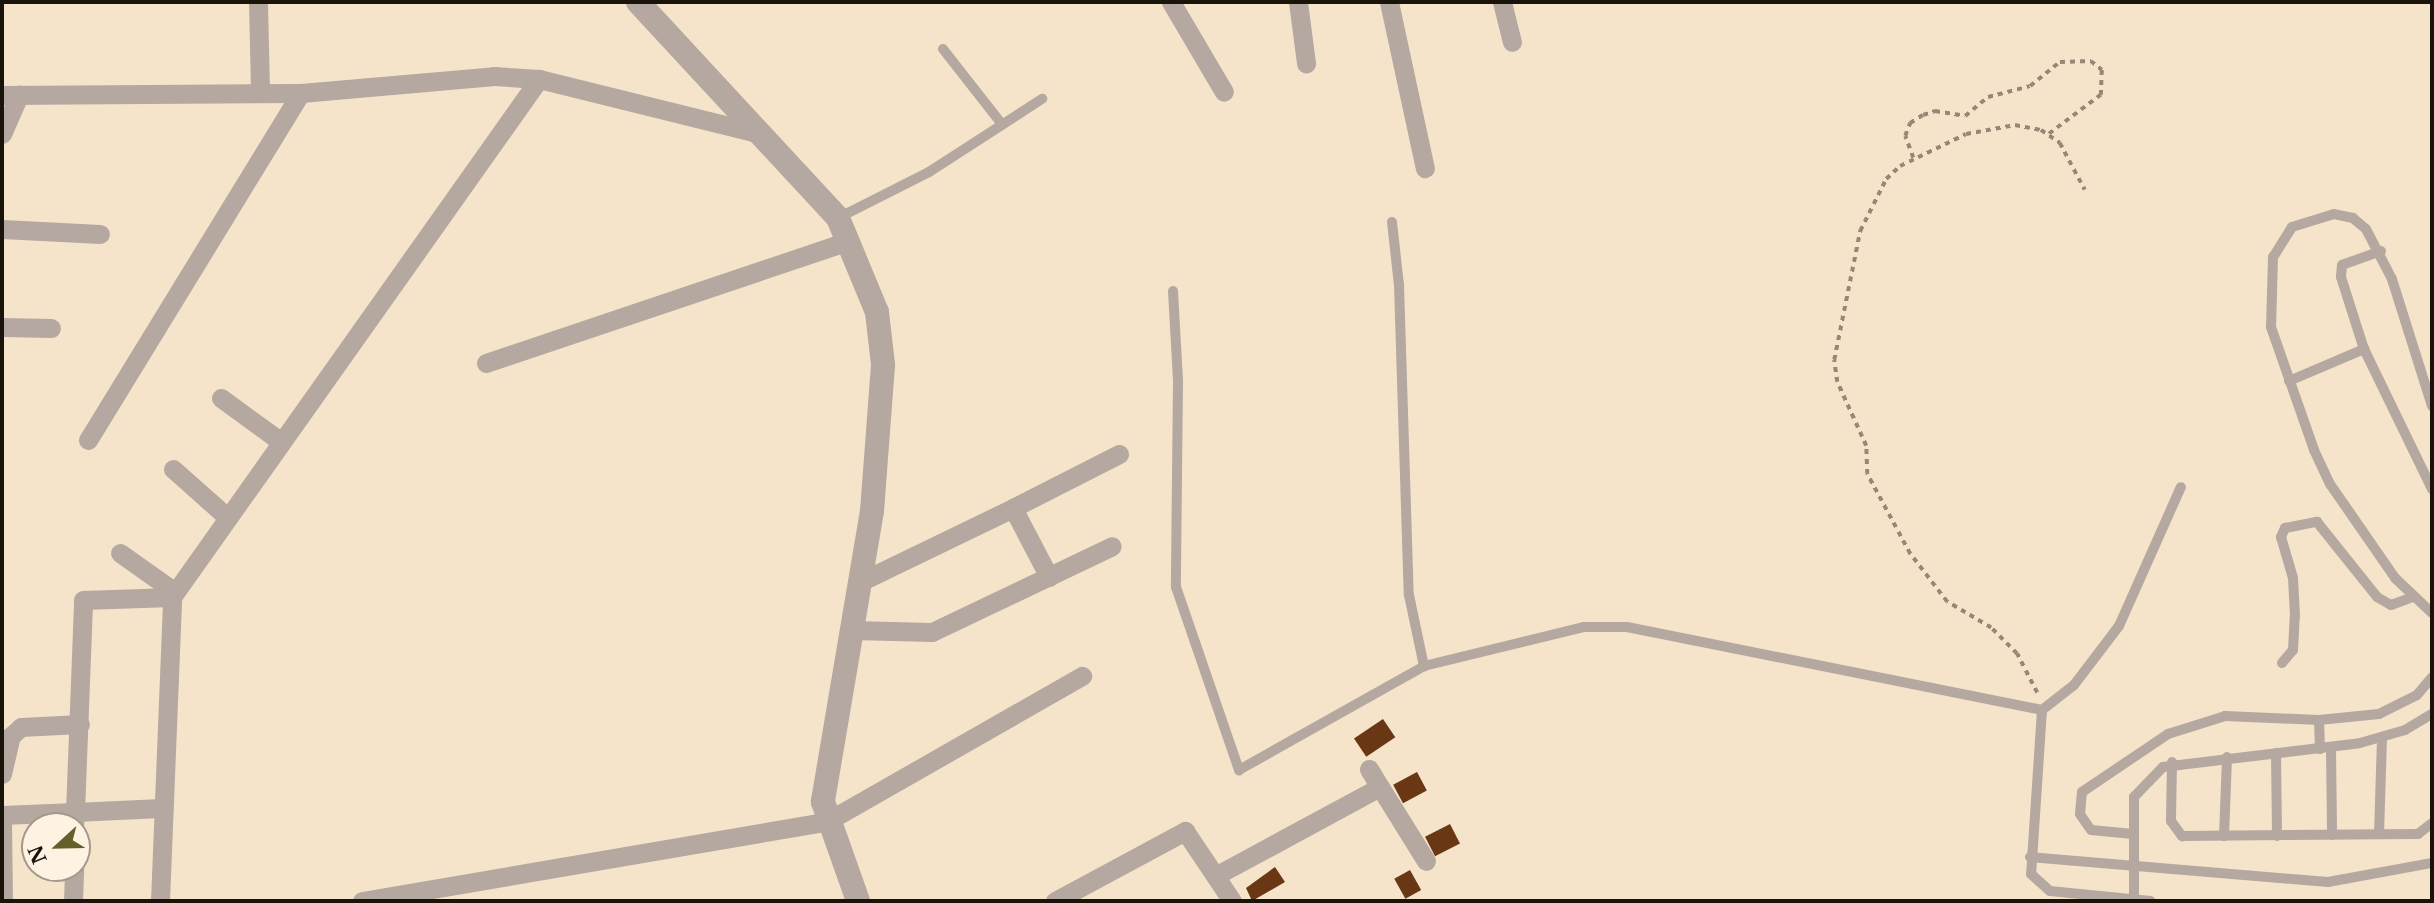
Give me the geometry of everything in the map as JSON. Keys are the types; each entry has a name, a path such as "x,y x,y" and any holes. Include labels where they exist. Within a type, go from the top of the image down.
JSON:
{"street":[{"path":"258,2 260,93"},
{"path":"638,2 838,218 877,312 883,365 872,511 829,743 826,822 858,901"},
{"path":"1171,2 1224,92"},
{"path":"1298,2 1306,63"},
{"path":"1388,2 1425,168"},
{"path":"1502,2 1512,42"},
{"path":"2,134 10,95 301,93 494,76 539,79 761,134"},
{"path":"160,901 161,808 173,594 539,79"},
{"path":"88,440 301,93"},
{"path":"2,229 100,234"},
{"path":"486,363 849,241"},
{"path":"2,327 51,328"},
{"path":"222,398 280,440"},
{"path":"860,582 1119,454"},
{"path":"173,469 226,516"},
{"path":"1013,508 1049,577"},
{"path":"851,630 918,635 1112,547"},
{"path":"120,553 173,594"},
{"path":"74,812 83,600 173,594"},
{"path":"362,901 826,822 1082,676"},
{"path":"2,774 11,736 21,727 80,724"},
{"path":"1369,769 1426,861"},
{"path":"1217,875 1380,787"},
{"path":"2,806 3,901"},
{"path":"91,817 161,808"},
{"path":"2,816 21,817"},
{"path":"1055,901 1185,831 1232,901"},
{"path":"74,882 74,901"}],"lane":[{"path":"943,49 1001,123"},
{"path":"838,218 929,172 1042,99"},
{"path":"2431,606 2413,597 2330,484 2289,381 2271,327 2270,268 2292,227 2316,215 2353,218 2381,251 2432,406"},
{"path":"1392,222 1399,285 1409,595 1424,666"},
{"path":"2381,251 2349,261 2340,270 2364,349 2421,472 2432,489"},
{"path":"1173,291 1178,382 1176,587 1239,770 1424,666 1584,627 1627,626 2042,710"},
{"path":"2289,381 2364,349"},
{"path":"2421,472 2432,466"},
{"path":"2151,901 2050,891 2031,874 2030,857 2042,710 2074,685 2119,626 2181,487"},
{"path":"2282,663 2293,650 2295,616 2293,578 2281,537 2285,528 2317,522 2377,597 2391,605 2413,597"},
{"path":"2133,834 2091,830 2080,814 2082,792 2168,734 2225,716 2350,719 2400,706 2432,677"},
{"path":"2134,900 2132,810 2140,785 2172,762 2326,748 2382,739 2432,714"},
{"path":"2319,720 2326,748 2332,835"},
{"path":"2379,834 2382,739"},
{"path":"2276,752 2277,836"},
{"path":"2224,836 2227,757"},
{"path":"2172,762 2174,828 2182,836 2418,834 2432,823"},
{"path":"2030,857 2329,882 2432,863"}],"path":[{"path":"1913,158 1905,136 1910,123 1923,115 1935,111 1965,116 1988,97 2029,86 2060,62 2091,61 2102,70 2101,95 2048,135"},
{"path":"2042,710 2017,654 1991,628 1947,602 1910,554 1874,492 1866,446 1837,382 1834,360 1860,231 1886,179 1913,158 1992,128 2015,125 2048,135 2071,157 2085,190"}],"building":[{"path":"1383,719 1395,737 1366,757 1354,739"},
{"path":"1417,772 1427,791 1403,803 1393,785"},
{"path":"1450,824 1460,844 1435,856 1425,837"},
{"path":"1275,867 1285,882 1252,901 1246,888"},
{"path":"1410,870 1421,890 1405,899 1394,879"}]}
